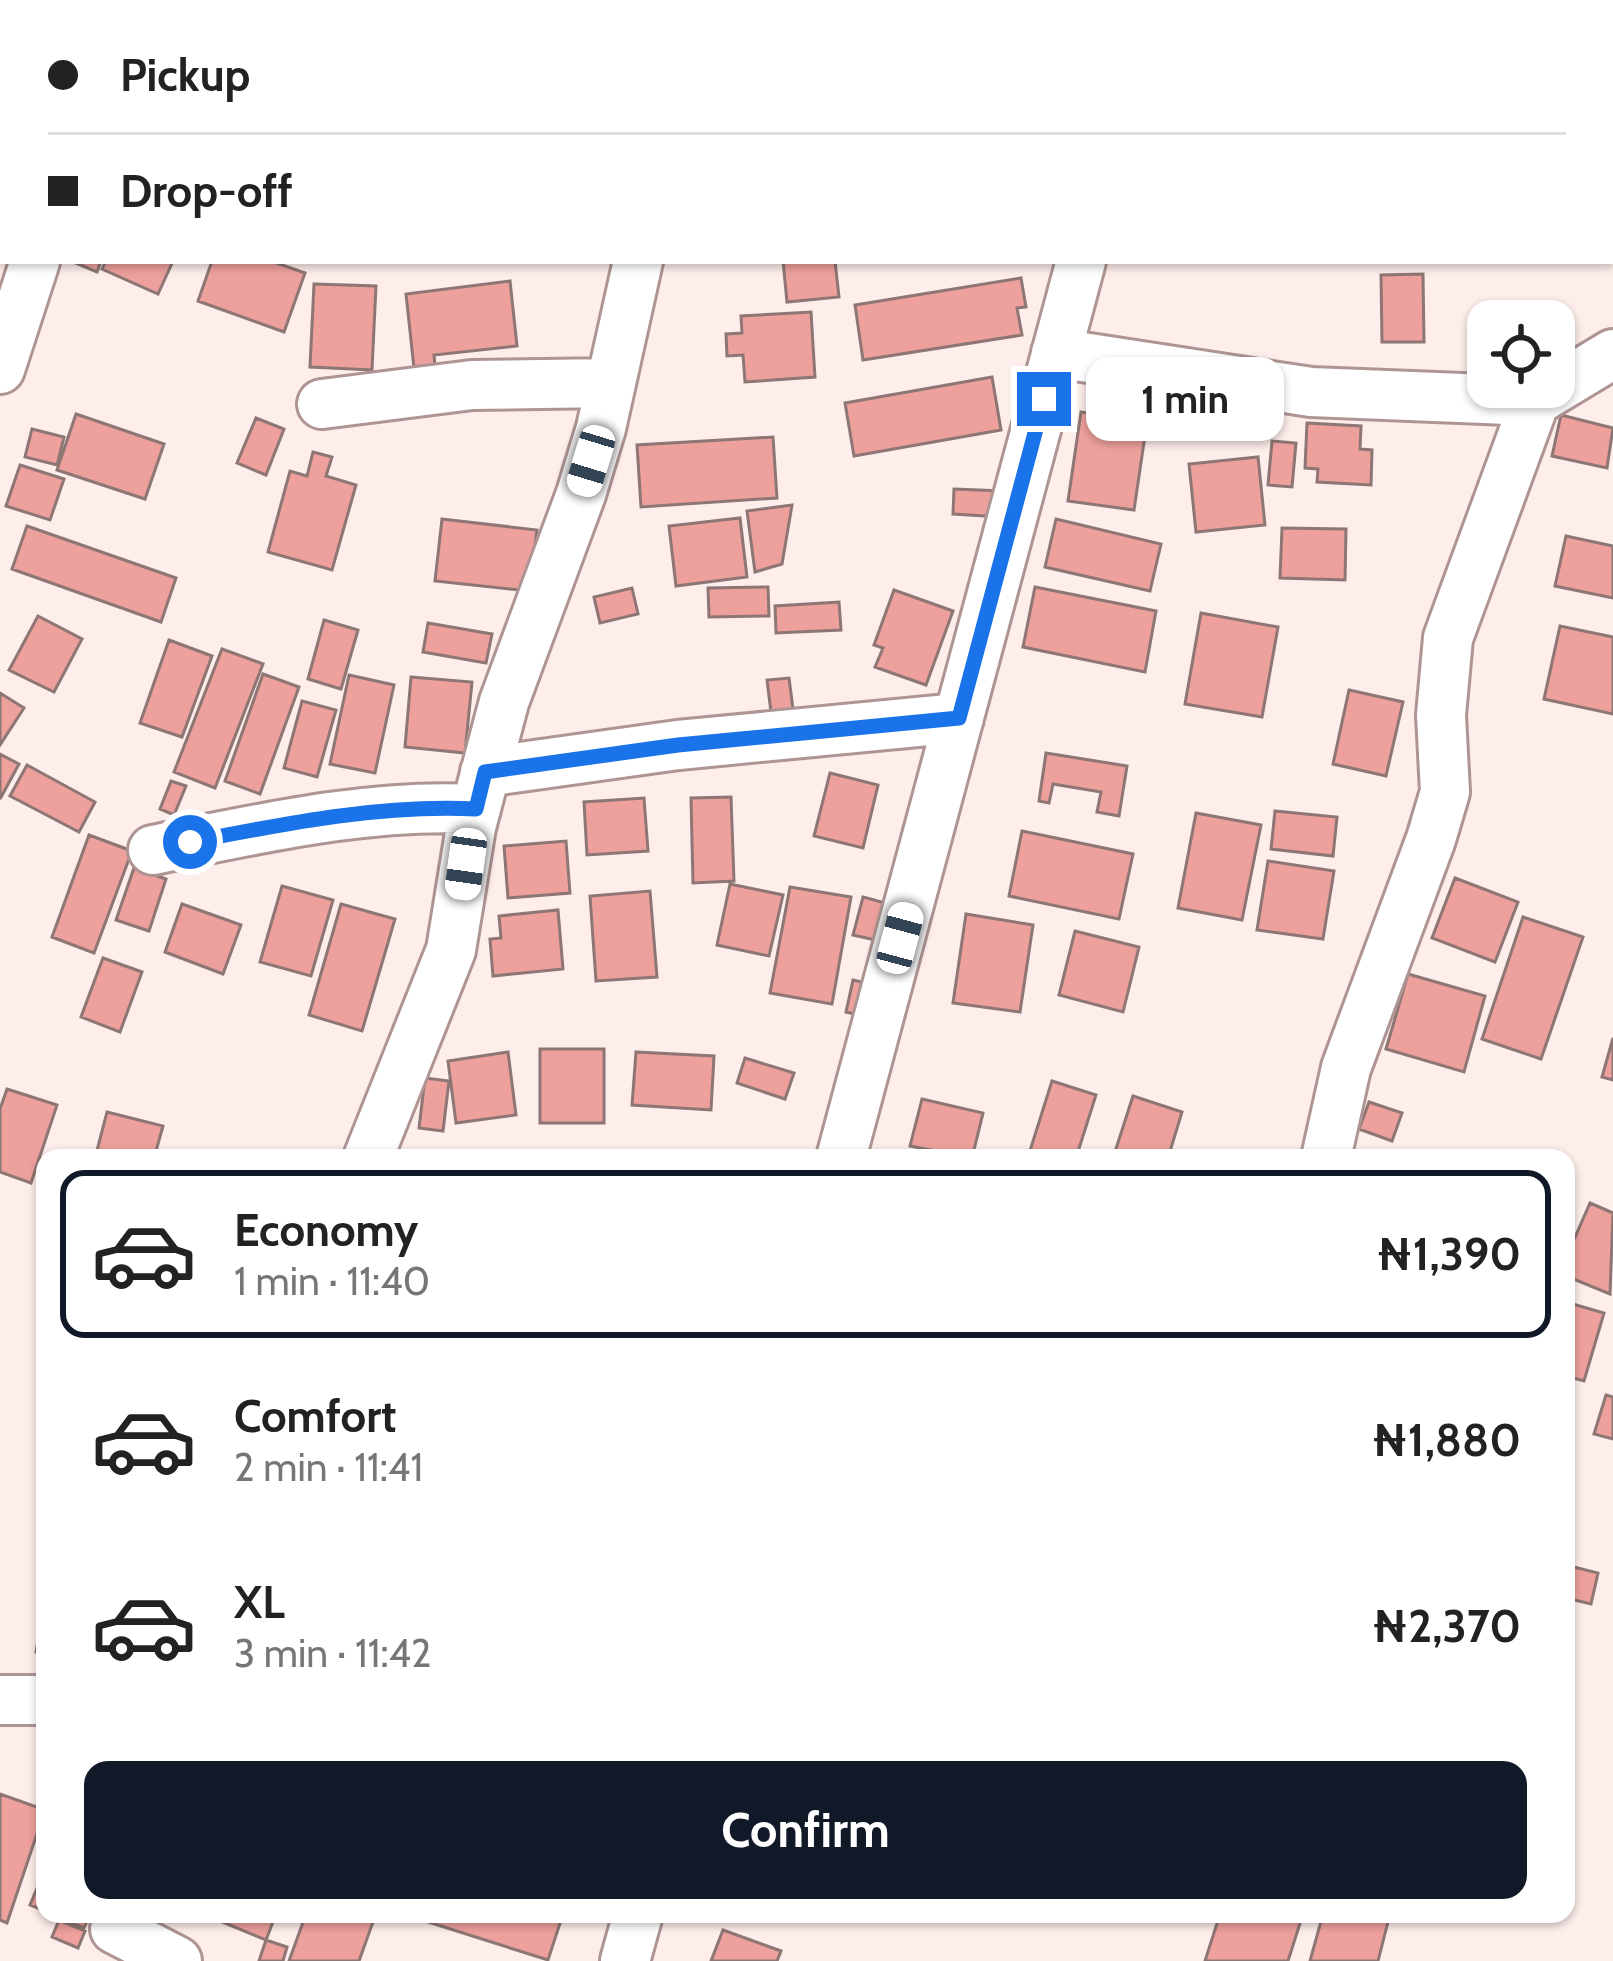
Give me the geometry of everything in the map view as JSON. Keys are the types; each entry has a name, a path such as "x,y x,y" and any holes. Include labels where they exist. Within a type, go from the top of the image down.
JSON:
{"street":[{"path":"0,369 34,264"},
{"path":"372,1149 451,950 480,790 503,702 581,494 637,264"},
{"path":"843,1149 1081,264"},
{"path":"1057,353 1311,392 1467,398"},
{"path":"1575,377 1613,354"},
{"path":"322,404 472,385 610,383"},
{"path":"1328,1149 1346,1068 1445,792 1441,715 1448,638 1532,408"},
{"path":"153,850 264,828 412,808 678,745 959,718"},
{"path":"0,1700 36,1700"},
{"path":"625,1961 636,1923"},
{"path":"112,1935 177,1961"}],"building":[{"path":"104,264 172,264 158,294 102,269"},
{"path":"211,264 280,264 305,273 284,332 198,301"},
{"path":"783,264 835,264 839,297 787,302"},
{"path":"1423,274 1424,342 1382,342 1381,275"},
{"path":"1021,278 1026,307 1017,308 1022,335 863,360 855,305"},
{"path":"510,281 517,346 434,355 435,366 414,368 406,294"},
{"path":"314,284 376,286 372,370 310,367"},
{"path":"811,312 815,377 745,382 743,355 727,356 726,334 742,333 741,316"},
{"path":"992,377 1001,430 854,456 845,403"},
{"path":"1081,412 1147,422 1134,510 1068,501"},
{"path":"76,414 164,444 145,499 57,470"},
{"path":"1561,415 1613,428 1607,468 1552,456"},
{"path":"256,418 284,429 266,475 237,463"},
{"path":"1307,423 1361,426 1360,449 1372,450 1371,485 1317,482 1318,469 1305,468"},
{"path":"32,429 64,437 57,465 25,457"},
{"path":"773,437 777,498 641,507 637,445"},
{"path":"1272,441 1296,443 1292,487 1268,485"},
{"path":"313,452 332,457 326,476 356,485 332,570 268,552 290,471 307,476"},
{"path":"1258,457 1265,525 1196,532 1189,464"},
{"path":"20,465 64,479 50,520 6,506"},
{"path":"954,489 1002,491 1001,517 953,514"},
{"path":"792,505 782,564 755,572 747,511"},
{"path":"740,518 747,577 676,586 669,526"},
{"path":"442,519 537,530 529,591 435,581"},
{"path":"1056,519 1161,544 1150,591 1045,567"},
{"path":"27,526 176,578 161,622 12,569"},
{"path":"1282,528 1346,529 1345,580 1280,578"},
{"path":"1566,536 1613,546 1613,598 1555,586"},
{"path":"768,587 769,616 709,617 708,588"},
{"path":"1035,587 1156,611 1145,672 1023,647"},
{"path":"632,588 638,614 600,623 594,597"},
{"path":"894,590 953,611 926,685 875,667 883,648 874,645"},
{"path":"839,602 841,630 776,633 775,606"},
{"path":"1201,613 1278,627 1262,717 1185,704"},
{"path":"38,616 82,639 54,692 9,670"},
{"path":"324,620 358,630 341,689 308,679"},
{"path":"428,623 492,634 486,663 423,652"},
{"path":"1560,626 1613,637 1613,714 1544,699"},
{"path":"169,640 212,656 182,737 140,723"},
{"path":"222,649 263,664 215,788 174,772"},
{"path":"263,674 299,687 260,794 225,781"},
{"path":"349,675 394,685 375,773 330,764"},
{"path":"411,677 472,682 465,753 405,747"},
{"path":"789,678 793,709 771,712 767,680"},
{"path":"1349,690 1403,702 1386,776 1333,764"},
{"path":"0,693 24,708 0,745"},
{"path":"302,701 336,710 317,777 284,768"},
{"path":"1046,753 1127,766 1119,816 1097,812 1101,792 1053,784 1049,803 1039,801"},
{"path":"0,754 19,764 0,799"},
{"path":"27,765 95,802 79,832 10,796"},
{"path":"830,773 878,785 863,848 814,836"},
{"path":"171,781 186,786 174,815 160,809"},
{"path":"731,797 734,881 693,883 691,798"},
{"path":"644,798 648,851 587,855 584,802"},
{"path":"1275,811 1337,817 1333,856 1271,849"},
{"path":"1196,813 1261,825 1242,920 1178,908"},
{"path":"1022,831 1133,854 1119,919 1009,896"},
{"path":"89,835 132,851 94,953 52,937"},
{"path":"566,841 570,893 508,898 504,846"},
{"path":"1268,861 1334,871 1323,939 1257,930"},
{"path":"134,868 166,879 149,931 116,920"},
{"path":"1455,878 1518,902 1495,962 1432,938"},
{"path":"730,884 783,895 769,956 717,945"},
{"path":"282,886 333,900 311,976 260,962"},
{"path":"790,887 851,897 832,1004 770,993"},
{"path":"650,891 657,977 596,981 590,896"},
{"path":"863,897 889,904 880,941 853,935"},
{"path":"182,904 241,925 223,974 165,952"},
{"path":"341,904 395,919 362,1031 309,1015"},
{"path":"558,910 563,969 493,976 490,939 501,938 499,916"},
{"path":"966,914 1033,925 1020,1012 953,1003"},
{"path":"1523,917 1583,937 1541,1059 1482,1039"},
{"path":"1075,931 1139,947 1123,1012 1059,995"},
{"path":"103,958 142,972 120,1032 81,1017"},
{"path":"1408,974 1485,996 1464,1072 1386,1049"},
{"path":"853,980 879,986 872,1018 846,1012"},
{"path":"1613,1038 1613,1080 1602,1077"},
{"path":"540,1049 604,1049 604,1123 540,1123"},
{"path":"508,1052 516,1115 456,1123 448,1061"},
{"path":"636,1052 714,1056 711,1110 632,1105"},
{"path":"745,1058 794,1073 785,1099 737,1083"},
{"path":"425,1078 449,1081 443,1131 419,1128"},
{"path":"1052,1081 1096,1095 1079,1149 1031,1149"},
{"path":"7,1089 57,1105 42,1149 36,1149 31,1183 0,1172 0,1109"},
{"path":"1133,1096 1182,1112 1171,1149 1116,1149"},
{"path":"922,1099 983,1113 974,1149 910,1146"},
{"path":"1369,1102 1402,1113 1392,1141 1359,1129"},
{"path":"107,1112 163,1126 157,1149 97,1149"},
{"path":"1590,1203 1613,1213 1610,1294 1575,1280 1575,1237"},
{"path":"1575,1305 1604,1313 1584,1381 1575,1378"},
{"path":"1606,1395 1613,1397 1613,1439 1594,1434"},
{"path":"1575,1567 1598,1573 1591,1604 1575,1600"},
{"path":"0,1794 36,1807 36,1837 7,1923 0,1920"},
{"path":"58,1923 85,1931 78,1948 52,1937"},
{"path":"225,1923 273,1923 266,1940"},
{"path":"303,1923 373,1923 359,1961 289,1961"},
{"path":"431,1923 560,1923 548,1960"},
{"path":"1217,1923 1300,1923 1288,1961 1205,1961"},
{"path":"1321,1923 1388,1923 1378,1961 1310,1961"},
{"path":"723,1930 781,1951 777,1961 711,1961"},
{"path":"266,1940 287,1947 283,1961 259,1961"}],"route":[{"path":"190,842 412,808 476,809 485,772 678,745 959,718 1044,399"}]}
